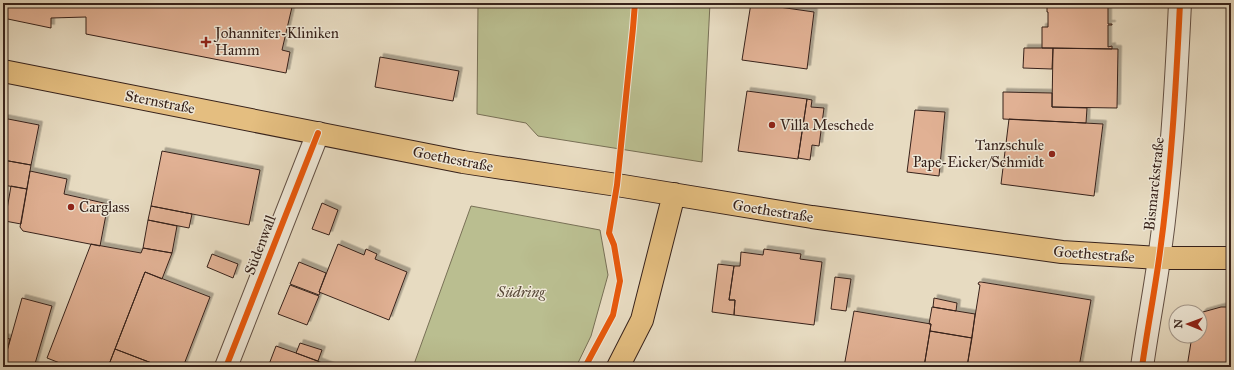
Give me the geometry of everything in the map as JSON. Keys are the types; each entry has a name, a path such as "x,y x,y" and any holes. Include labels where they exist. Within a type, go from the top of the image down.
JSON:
{"main road":[{"name":"Sternstraße","path":"3,71 318,133"},
{"name":"Goethestraße","path":"318,133 471,163 674,194 812,218 1054,251 1159,258 1231,258"},
{"path":"618,367 642,320 674,194"}],"street":[{"name":"Bismarckstraße","path":"1142,367 1159,258 1168,177 1178,50 1180,3"},
{"name":"Südenwall","path":"226,367 318,133"}],"green space":[{"path":"478,3 710,3 702,162 538,136 526,123 477,114"},
{"name":"Südring","path":"471,206 600,230 608,275 591,336 576,367 413,367"}],"building":[{"name":"Johanniter-Kliniken Hamm","path":"3,3 274,3 292,7 282,50 290,52 286,73 86,34 86,17 51,18 51,28 3,18"},
{"path":"751,3 814,12 807,69 742,60"},
{"path":"923,3 1004,3 1004,4"},
{"path":"1047,3 1108,3 1108,24 1112,25 1108,25 1108,47 1112,46 1112,49 1042,48 1042,27 1048,27"},
{"path":"1024,48 1053,48 1052,69 1023,68"},
{"path":"1053,48 1118,49 1117,108 1052,107"},
{"path":"380,57 459,71 453,101 375,87"},
{"name":"Villa Meschede","path":"747,91 807,99 798,159 738,151"},
{"path":"1003,92 1052,93 1052,107 1087,108 1086,123 1003,119"},
{"path":"807,99 812,100 811,107 824,108 819,146 812,145 810,160 798,158"},
{"path":"915,110 945,112 939,176 907,172"},
{"path":"3,118 39,125 31,165 3,160"},
{"name":"Tanzschule Pape-Eicker/Schmidt","path":"1009,119 1103,124 1094,196 1001,184"},
{"path":"162,151 260,170 249,225 151,206"},
{"path":"3,160 31,165 27,189 3,185"},
{"path":"30,171 67,179 64,194 108,204 100,246 23,231 20,227"},
{"path":"11,186 27,189 21,224 5,221"},
{"path":"322,203 338,210 329,235 312,229"},
{"path":"151,206 192,214 189,228 148,220"},
{"path":"148,220 177,226 172,253 143,248"},
{"path":"91,244 141,253 143,248 172,253 162,279 145,272 108,367 70,367 47,358"},
{"path":"338,244 364,255 366,249 377,254 375,259 407,272 389,320 319,292"},
{"path":"764,249 801,254 800,259 822,262 814,325 734,315 735,300 729,300 734,266 740,266 741,252 763,255"},
{"path":"212,254 238,264 233,278 207,267"},
{"path":"299,262 326,273 319,295 290,284"},
{"path":"718,264 734,266 729,300 735,300 734,315 712,312"},
{"path":"145,272 210,297 183,367 162,367 115,349"},
{"path":"835,277 851,279 846,311 831,309"},
{"path":"979,282 1091,300 1079,367 967,367 980,285 978,284"},
{"path":"290,285 319,296 307,325 278,314"},
{"path":"22,298 52,306 34,367 22,367 4,362"},
{"path":"934,298 957,303 956,311 933,307"},
{"path":"932,307 975,314 972,338 930,331 931,324 929,324"},
{"path":"1221,307 1231,307 1231,367 1187,367 1191,344 1208,344 1208,311"},
{"path":"854,311 931,324 924,367 844,367"},
{"path":"930,331 972,338 967,367 924,367"},
{"path":"3,337 10,339 4,362 3,362"},
{"path":"300,343 322,350 318,361 296,353"},
{"path":"276,346 296,353 333,367 268,367"},
{"path":"115,349 162,367 108,367"}],"cycle path":[{"path":"585,367 613,315 620,281 614,245 609,233 617,185 635,3"},
{"path":"1142,367 1167,196 1175,99 1180,3"},
{"path":"226,367 318,133"}],"place":[{"name":"Johanniter-Kliniken Hamm","path":"206,42"},
{"name":"Villa Meschede","path":"772,125"},
{"name":"Tanzschule Pape-Eicker/Schmidt","path":"1052,154"},
{"name":"Carglass","path":"71,207"}]}
